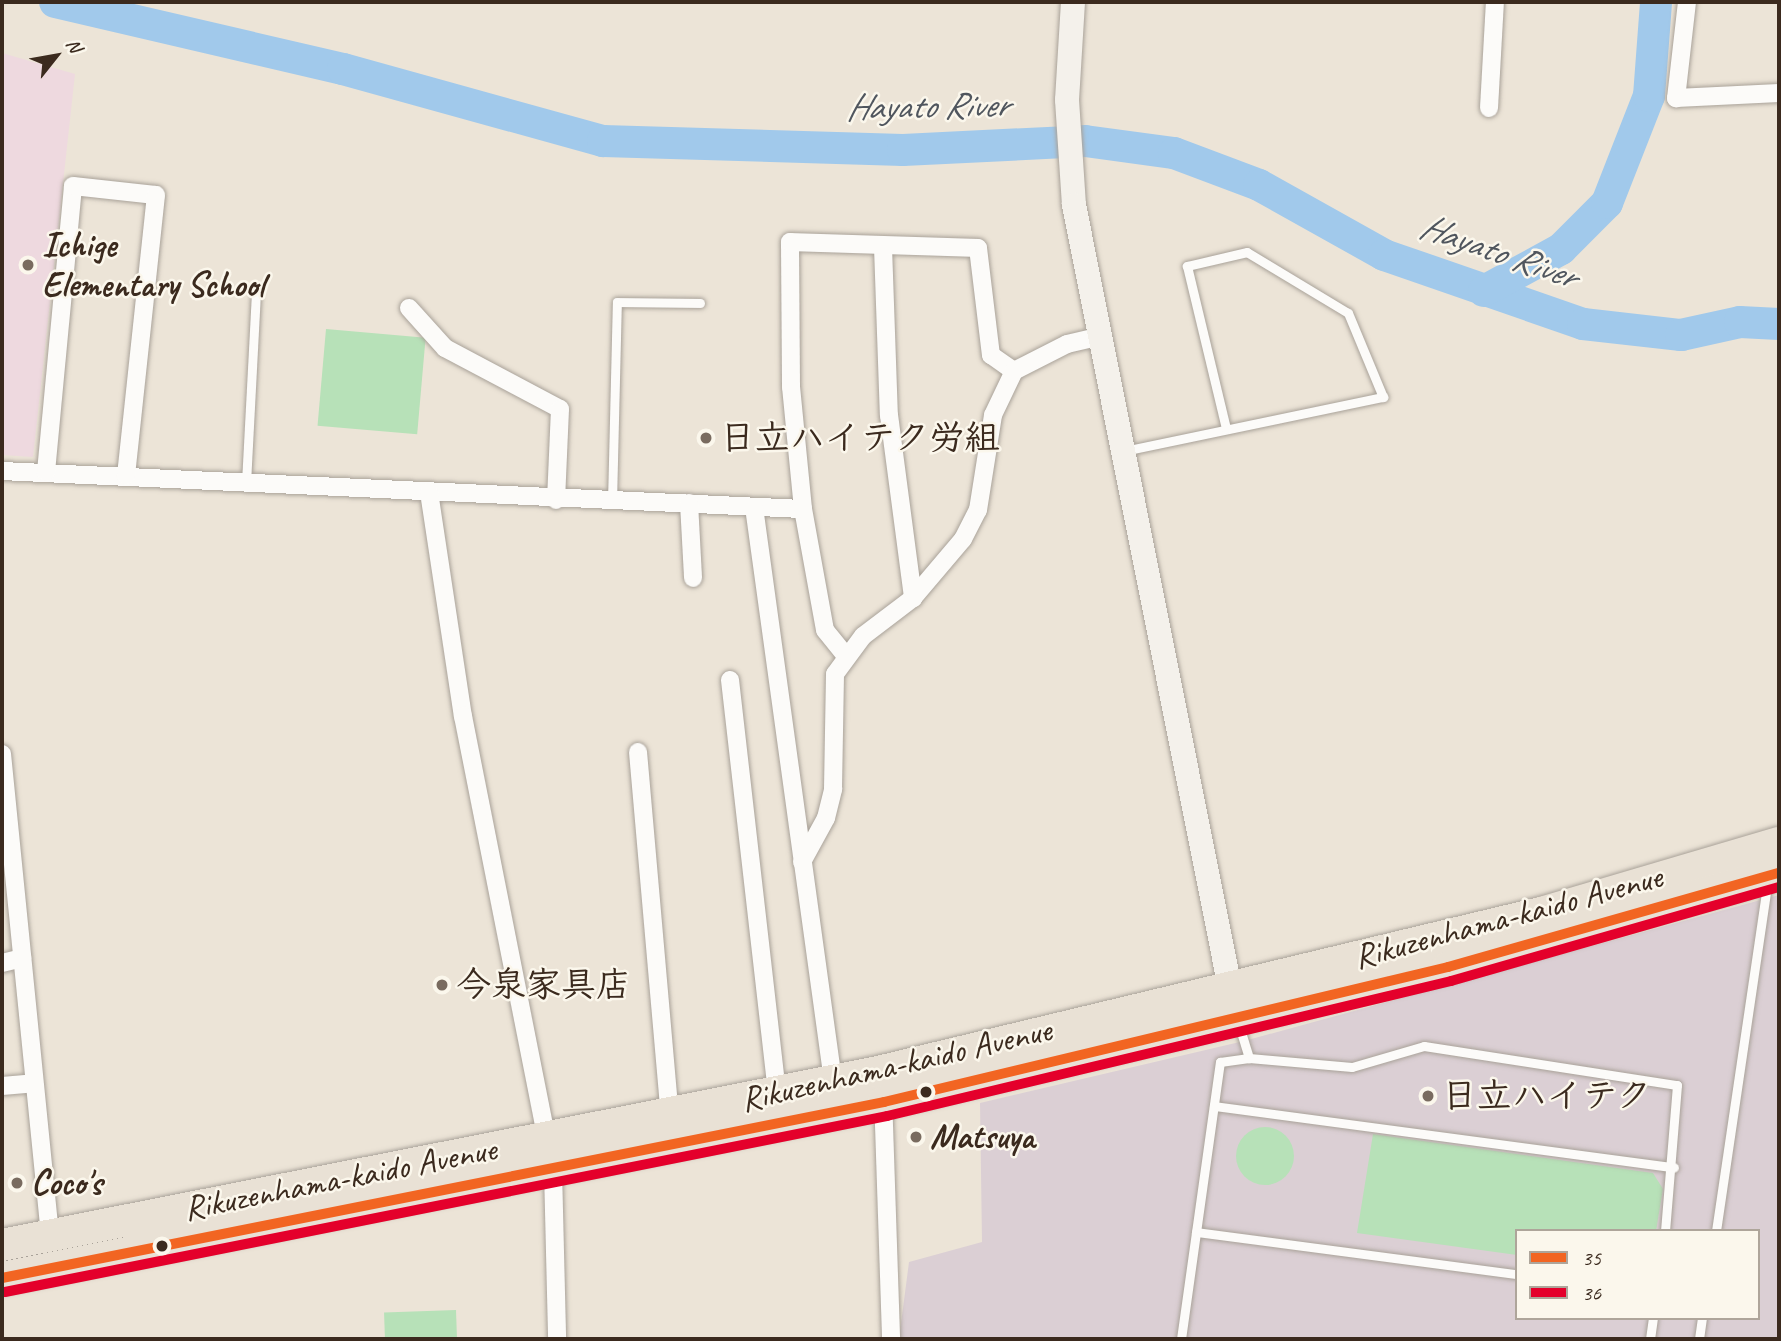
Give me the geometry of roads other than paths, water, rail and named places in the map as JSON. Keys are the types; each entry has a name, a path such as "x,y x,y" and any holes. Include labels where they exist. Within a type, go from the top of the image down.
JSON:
{"highway":[{"name":"Rikuzenhama-kaido Avenue","path":"2,1278 554,1170 1233,1002 1541,913 1770,861"},
{"name":"Rikuzenhama-kaido Avenue","path":"2,1245 833,1081 881,1087"}],"street":[{"path":"1073,2 1067,100 1071,163 1098,337 1233,1002"},
{"path":"1489,108 1495,2"},
{"path":"1688,2 1676,98 1779,93"},
{"path":"46,472 73,186 156,195 127,475"},
{"path":"846,656 825,630 803,509 791,387 790,242 978,248 991,355 1014,371"},
{"path":"883,247 888,415 913,598"},
{"path":"409,308 445,348 560,409 556,500"},
{"path":"802,862 826,818 833,789 838,754 831,706 835,674 846,656 913,598 978,510 993,415 1014,371 1067,344 1098,337"},
{"path":"2,471 127,475 556,500 803,509"},
{"path":"429,492 463,716 554,1170 558,1339"},
{"path":"689,503 693,578"},
{"path":"754,507 833,1081"},
{"path":"730,680 777,1093"},
{"path":"638,751 670,1115"},
{"path":"2,754 4,821 22,958 54,1268"},
{"path":"2,962 22,958"},
{"path":"2,1086 34,1083"},
{"path":"881,1087 891,1339"}],"lane":[{"path":"1122,452 1383,397 1348,313 1247,252 1187,266 1226,428"},
{"path":"246,483 256,294"},
{"path":"612,502 617,302 700,303"},
{"path":"1716,1229 1770,861"},
{"path":"1233,1002 1249,1058"},
{"path":"1181,1339 1220,1062 1249,1058 1352,1066 1424,1046 1677,1086 1674,1167 1665,1229"},
{"path":"1214,1106 1674,1167"},
{"path":"1196,1232 1515,1274"},
{"path":"1650,1339 1653,1320"},
{"path":"1699,1339 1702,1320"}],"waterway":[{"name":"Hayato River","path":"55,2 343,69 603,141 903,150 1085,141 1174,153 1259,185 1384,255 1583,324 1681,335 1740,322 1779,324"},
{"path":"1484,291 1561,249 1607,203 1649,96 1656,2"}],"place":[{"name":"Ichige Elementary School","path":"28,265"},
{"name":"日立ハイテク労組","path":"706,438"},
{"name":"今泉家具店","path":"442,985"},
{"name":"日立ハイテク","path":"1428,1096"},
{"name":"Matsuya","path":"916,1137"},
{"name":"Coco's","path":"17,1183"}]}
